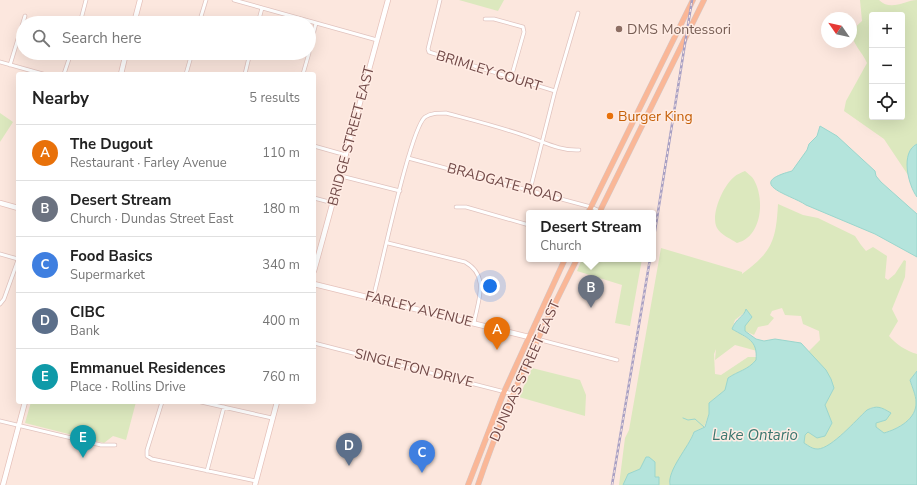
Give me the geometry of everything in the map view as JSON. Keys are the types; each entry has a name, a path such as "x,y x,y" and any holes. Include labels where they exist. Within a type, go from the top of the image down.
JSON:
{"main road":[{"path":"590,210 693,0"},
{"path":"601,210 704,0"},
{"path":"651,84 661,88"},
{"path":"627,133 637,137"},
{"name":"DUNDAS STREET EAST","path":"468,485 504,392 528,337 565,262"},
{"name":"DUNDAS STREET EAST","path":"478,485 537,339 576,262"},
{"path":"540,312 549,316"}],"street":[{"path":"82,16 86,0"},
{"path":"136,16 140,0"},
{"path":"201,16 206,0"},
{"path":"234,0 291,16"},
{"name":"BRIDGE STREET EAST","path":"316,264 388,0"},
{"name":"BRIMLEY COURT","path":"440,0 428,49 429,52 555,91"},
{"path":"260,16 262,8"},
{"path":"530,190 555,91 578,13"},
{"path":"485,19 494,19 523,28 524,32 510,78"},
{"path":"316,23 377,40"},
{"path":"10,65 16,45"},
{"path":"65,72 69,60"},
{"path":"121,72 124,60"},
{"path":"187,72 190,60"},
{"path":"245,72 248,60"},
{"path":"304,72 307,60"},
{"path":"0,62 36,72"},
{"path":"373,298 408,158 419,125 425,117 435,113 457,116 526,136 565,150 579,150"},
{"path":"316,147 346,155"},
{"name":"BRADGATE ROAD","path":"408,158 530,190 591,207 596,210"},
{"path":"341,176 400,191"},
{"path":"316,199 333,203"},
{"path":"0,203 16,207"},
{"path":"456,207 466,207 526,224"},
{"path":"388,242 465,262 473,267 478,273 481,282 474,323"},
{"path":"0,254 16,258"},
{"path":"0,304 4,299 16,265"},
{"name":"FARLEY AVENUE","path":"316,284 618,360"},
{"name":"SINGLETON DRIVE","path":"316,344 514,394"},
{"path":"2,483 24,404"},
{"path":"161,404 147,450 148,456 152,459 255,483 276,404"},
{"path":"210,404 272,418"},
{"path":"208,471 224,407"},
{"path":"0,421 101,445 115,445"}],"green space":[{"path":"459,0 504,0 498,11"},
{"path":"860,0 879,0 888,5 893,5 917,0 917,144 913,146 907,168 910,178 884,139 844,111 846,101 867,63 857,46 857,26 862,21"},
{"path":"0,113 13,122 0,142"},
{"path":"745,171 753,179 760,197 759,216 752,233 737,243 724,235 717,228 715,216 722,194 730,181 738,174"},
{"path":"778,204 803,215 818,218 855,236 866,251 873,247 887,256 885,278 888,280 895,274 904,260 906,261 905,277 892,309 898,321 889,336 902,347 917,354 917,371 910,380 916,399 913,413 901,426 884,433 876,427 876,423 886,420 873,407 867,410 844,433 830,444 818,449 804,443 805,435 808,432 817,438 832,423 825,405 834,388 826,370 808,352 820,340 819,331 803,324 801,316 785,315 782,308 772,311 770,315 774,318 768,325 758,327 754,335 745,331 745,312 735,320 732,329 751,341 756,347 757,351 735,345 715,360 716,349 714,354 715,374 721,375 748,357 757,357 757,360 750,366 728,378 725,390 709,403 709,414 704,427 694,432 669,483 670,485 619,485 625,438 629,430 661,248 742,272 742,274 760,259 770,245 774,237 776,227"},
{"path":"581,262 641,262 630,326 615,323 622,285 577,271"},
{"path":"532,368 580,380 586,395 585,416 519,397"},
{"path":"30,404 135,404 126,440 113,436 104,443 25,423"}],"water":[{"path":"820,126 837,136 875,171 876,176 881,182 917,214 917,257 875,234 806,205 775,189 771,185 772,180 778,176 792,171 807,150 809,144 817,136"},
{"path":"917,144 917,197 911,185 907,169 907,161 912,148"},
{"name":"Lake Ontario","path":"746,309 752,317 745,326 745,331 756,339 764,341 775,339 801,343 826,370 831,379 834,388 825,405 832,423 825,436 817,438 808,432 805,435 804,443 812,448 818,449 830,444 844,433 867,410 876,407 882,408 891,413 886,420 876,423 876,427 884,433 901,426 910,418 915,408 916,402 910,380 917,371 917,485 670,485 672,472 694,432 705,427 709,414 709,403 725,390 728,378 746,368 756,360 755,348 750,340 732,329 736,322 744,314"},
{"path":"646,457 649,457 655,462 655,477 659,477 659,485 623,485 628,474 640,469"}],"waterway":[{"path":"683,418 688,420 695,419 704,427"}],"railway":[{"path":"656,224 692,0"},
{"path":"612,485 649,262"}],"place":[{"name":"DMS Montessori","path":"619,29"},
{"name":"Burger King","path":"610,116"},
{"name":"Desert Stream","path":"591,308"},
{"name":"The Dugout","path":"497,350"},
{"name":"Emmanuel Residences","path":"83,458"},
{"name":"CIBC","path":"349,466"},
{"name":"Food Basics","path":"422,473"}]}
